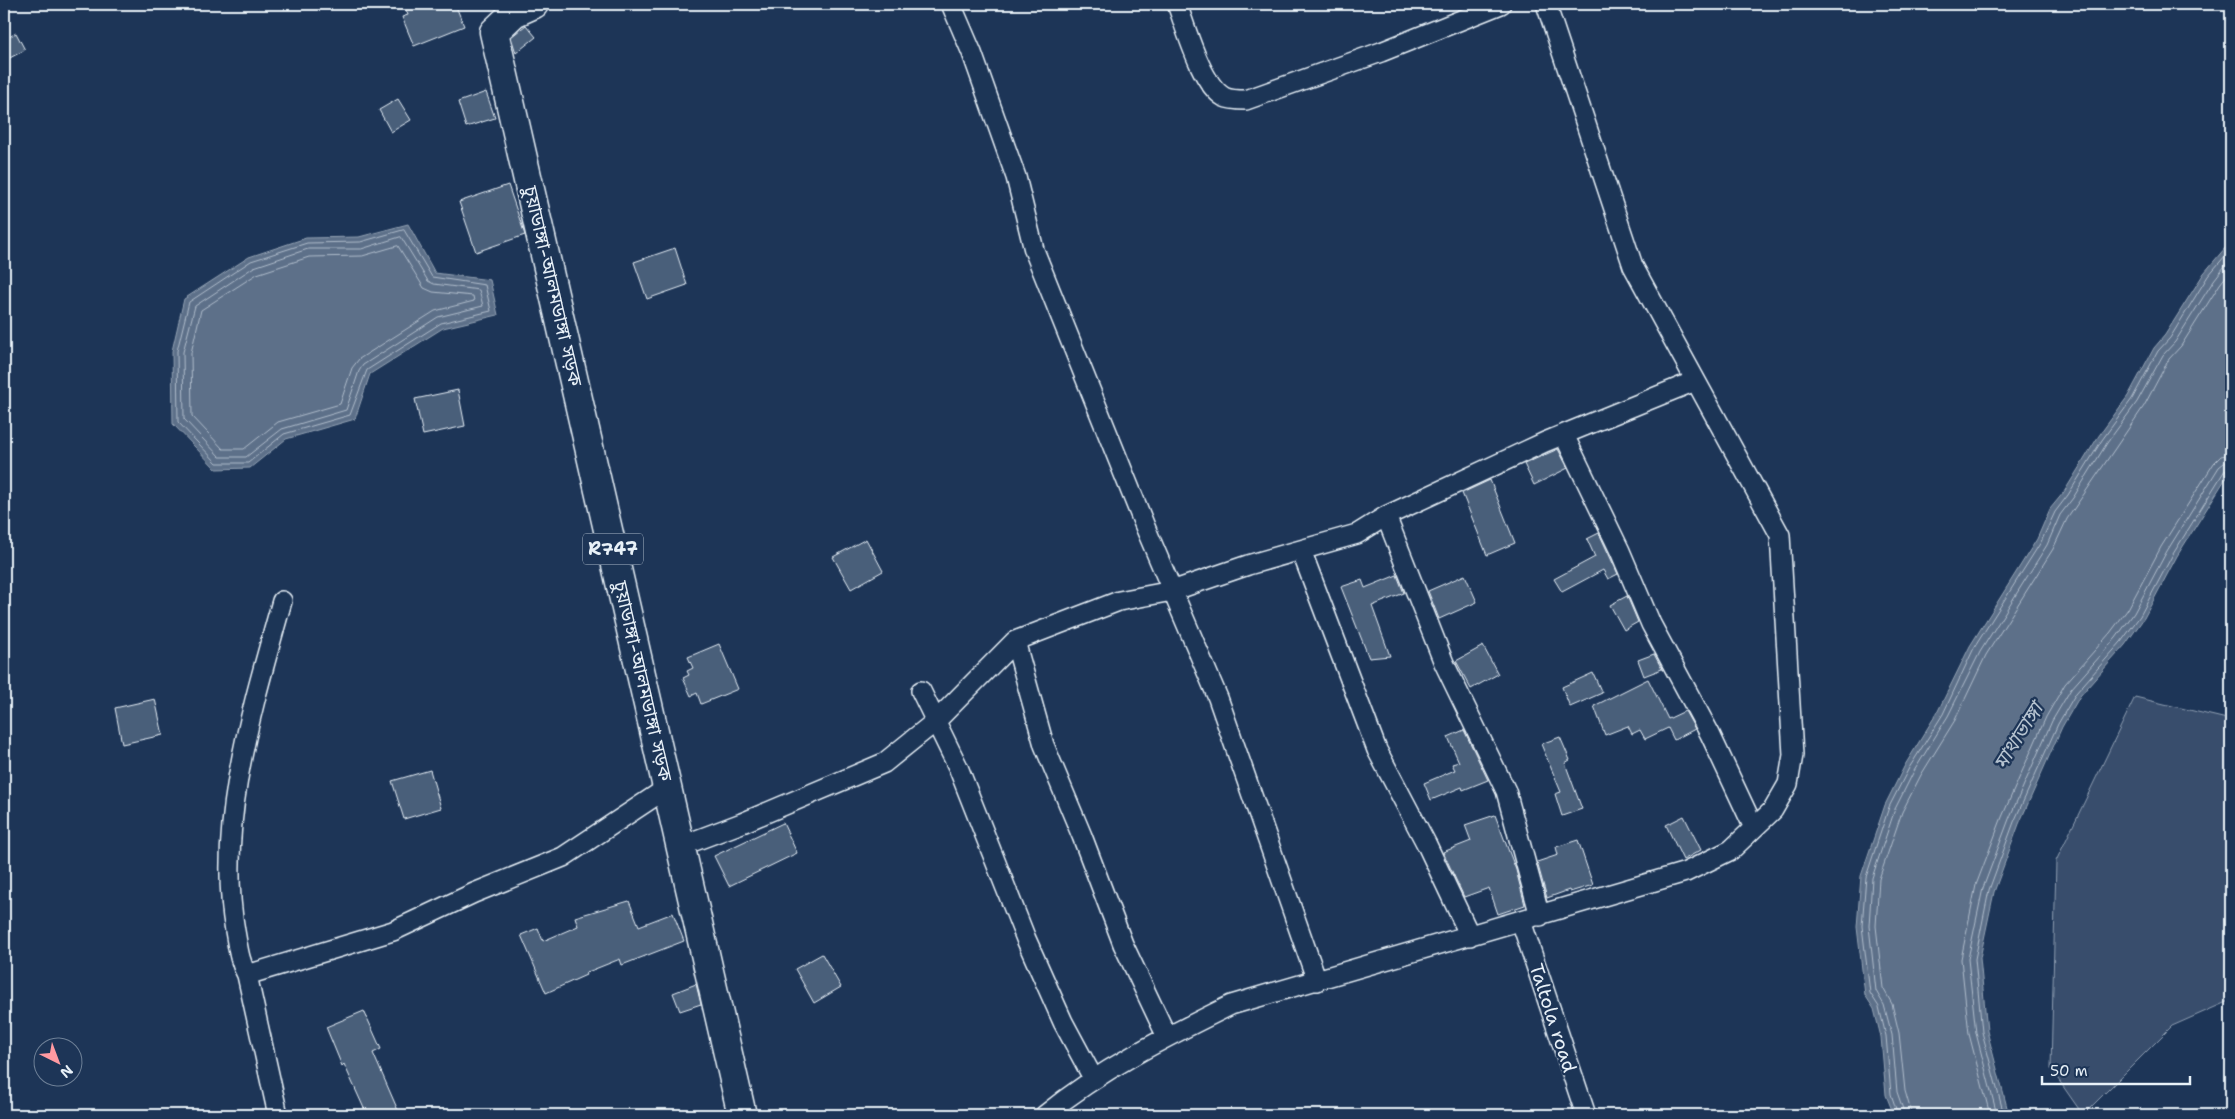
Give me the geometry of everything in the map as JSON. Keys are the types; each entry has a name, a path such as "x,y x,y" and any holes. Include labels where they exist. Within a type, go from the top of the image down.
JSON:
{"main road":[{"name":"চুয়াডাঙ্গা-আলমডাঙ্গা সড়ক","path":"534,4 514,13 494,32 742,1115"}],"street":[{"path":"951,4 972,53 1016,177 1034,250 1231,735 1317,981"},
{"path":"1177,4 1205,76 1224,97 1246,100 1381,52 1501,4"},
{"path":"1044,1115 1093,1078 1167,1037 1231,1005 1686,872 1730,850 1773,810 1788,784 1792,755 1780,535 1633,266 1546,4"},
{"path":"680,846 742,823 884,763 936,721 1015,640 1119,601 1172,591 1358,534 1386,516 1545,442 1696,381"},
{"path":"1564,435 1620,551 1651,624 1710,734 1754,828"},
{"path":"1386,516 1444,663 1506,791 1540,916"},
{"path":"1301,550 1377,750 1427,845 1470,936"},
{"path":"278,1115 247,975 241,963 231,910 230,832 251,712 282,601"},
{"path":"1015,640 1044,745 1082,836 1123,944 1167,1037"},
{"path":"921,691 958,767 1026,939 1063,1022 1093,1078"},
{"path":"247,975 393,931 474,893 563,857 668,788"},
{"name":"Taltola road","path":"1521,921 1586,1115"}],"shaded area":[{"path":"2135,697 2231,720 2231,1000 2172,1026 2083,1115 2051,1069 2056,861"}],"water":[{"path":"408,224 435,273 490,280 498,315 443,328 370,374 355,419 286,439 250,468 216,469 173,424 172,351 184,299 249,257 306,238 359,237"},
{"name":"মাথাভাঙ্গা","path":"2231,241 2231,470 2177,556 2144,618 2125,645 2080,696 2062,727 2019,824 1994,892 1980,958 1987,1031 2009,1115 1894,1115 1886,1095 1881,1037 1874,1009 1865,995 1857,927 1861,876 1885,805 1905,765 1938,711 1970,646 2037,539 2050,509 2064,492 2098,437 2128,396 2154,348 2165,335 2204,273"}],"building":[{"path":"404,4 455,4 464,26 414,46 402,17 408,15"},
{"path":"526,25 536,37 516,53 511,37"},
{"path":"16,33 25,50 4,61 4,40"},
{"path":"486,92 495,118 466,127 458,102"},
{"path":"398,99 411,120 391,132 379,110"},
{"path":"508,185 525,235 476,252 459,202"},
{"path":"675,248 687,285 647,299 634,262"},
{"path":"458,390 465,426 423,435 415,399"},
{"path":"1558,449 1568,468 1534,485 1524,464"},
{"path":"1490,480 1515,543 1487,555 1462,493"},
{"path":"1599,533 1618,574 1608,579 1603,570 1562,592 1554,579 1595,557 1587,539"},
{"path":"866,539 883,571 851,589 833,557"},
{"path":"1397,575 1404,593 1372,606 1390,656 1369,658 1341,587 1362,580 1365,588"},
{"path":"1465,575 1477,602 1439,619 1428,591"},
{"path":"1627,596 1638,622 1624,630 1610,605"},
{"path":"719,644 738,689 701,704 697,693 691,696 683,678 689,675 687,671 693,668 688,657"},
{"path":"1483,646 1498,674 1471,689 1456,661"},
{"path":"1654,654 1662,669 1644,676 1638,660"},
{"path":"1593,673 1602,693 1570,707 1562,687"},
{"path":"1648,679 1668,719 1685,711 1695,729 1674,740 1668,728 1645,739 1640,730 1632,734 1628,726 1605,735 1594,706"},
{"path":"155,699 163,735 122,744 115,708"},
{"path":"1464,730 1488,780 1463,790 1462,787 1431,800 1424,783 1455,770 1452,764 1459,762 1448,737"},
{"path":"1560,737 1570,760 1565,763 1582,809 1562,816 1555,794 1561,792 1541,744"},
{"path":"430,770 441,808 404,819 392,781"},
{"path":"1495,815 1516,870 1525,905 1498,914 1489,888 1464,897 1443,852 1471,841 1465,825"},
{"path":"1684,816 1701,850 1683,860 1666,825"},
{"path":"783,823 797,853 729,886 714,856"},
{"path":"1578,840 1593,885 1570,892 1569,890 1547,898 1537,862 1558,855 1556,847"},
{"path":"629,901 639,926 673,913 684,941 622,965 620,959 585,973 586,975 546,993 521,935 538,928 543,941 578,926 575,917"},
{"path":"822,954 841,987 814,1003 795,969"},
{"path":"696,984 701,1004 680,1011 673,993"},
{"path":"364,1011 381,1049 373,1053 400,1115 367,1115 344,1064 342,1066 326,1027"}]}
